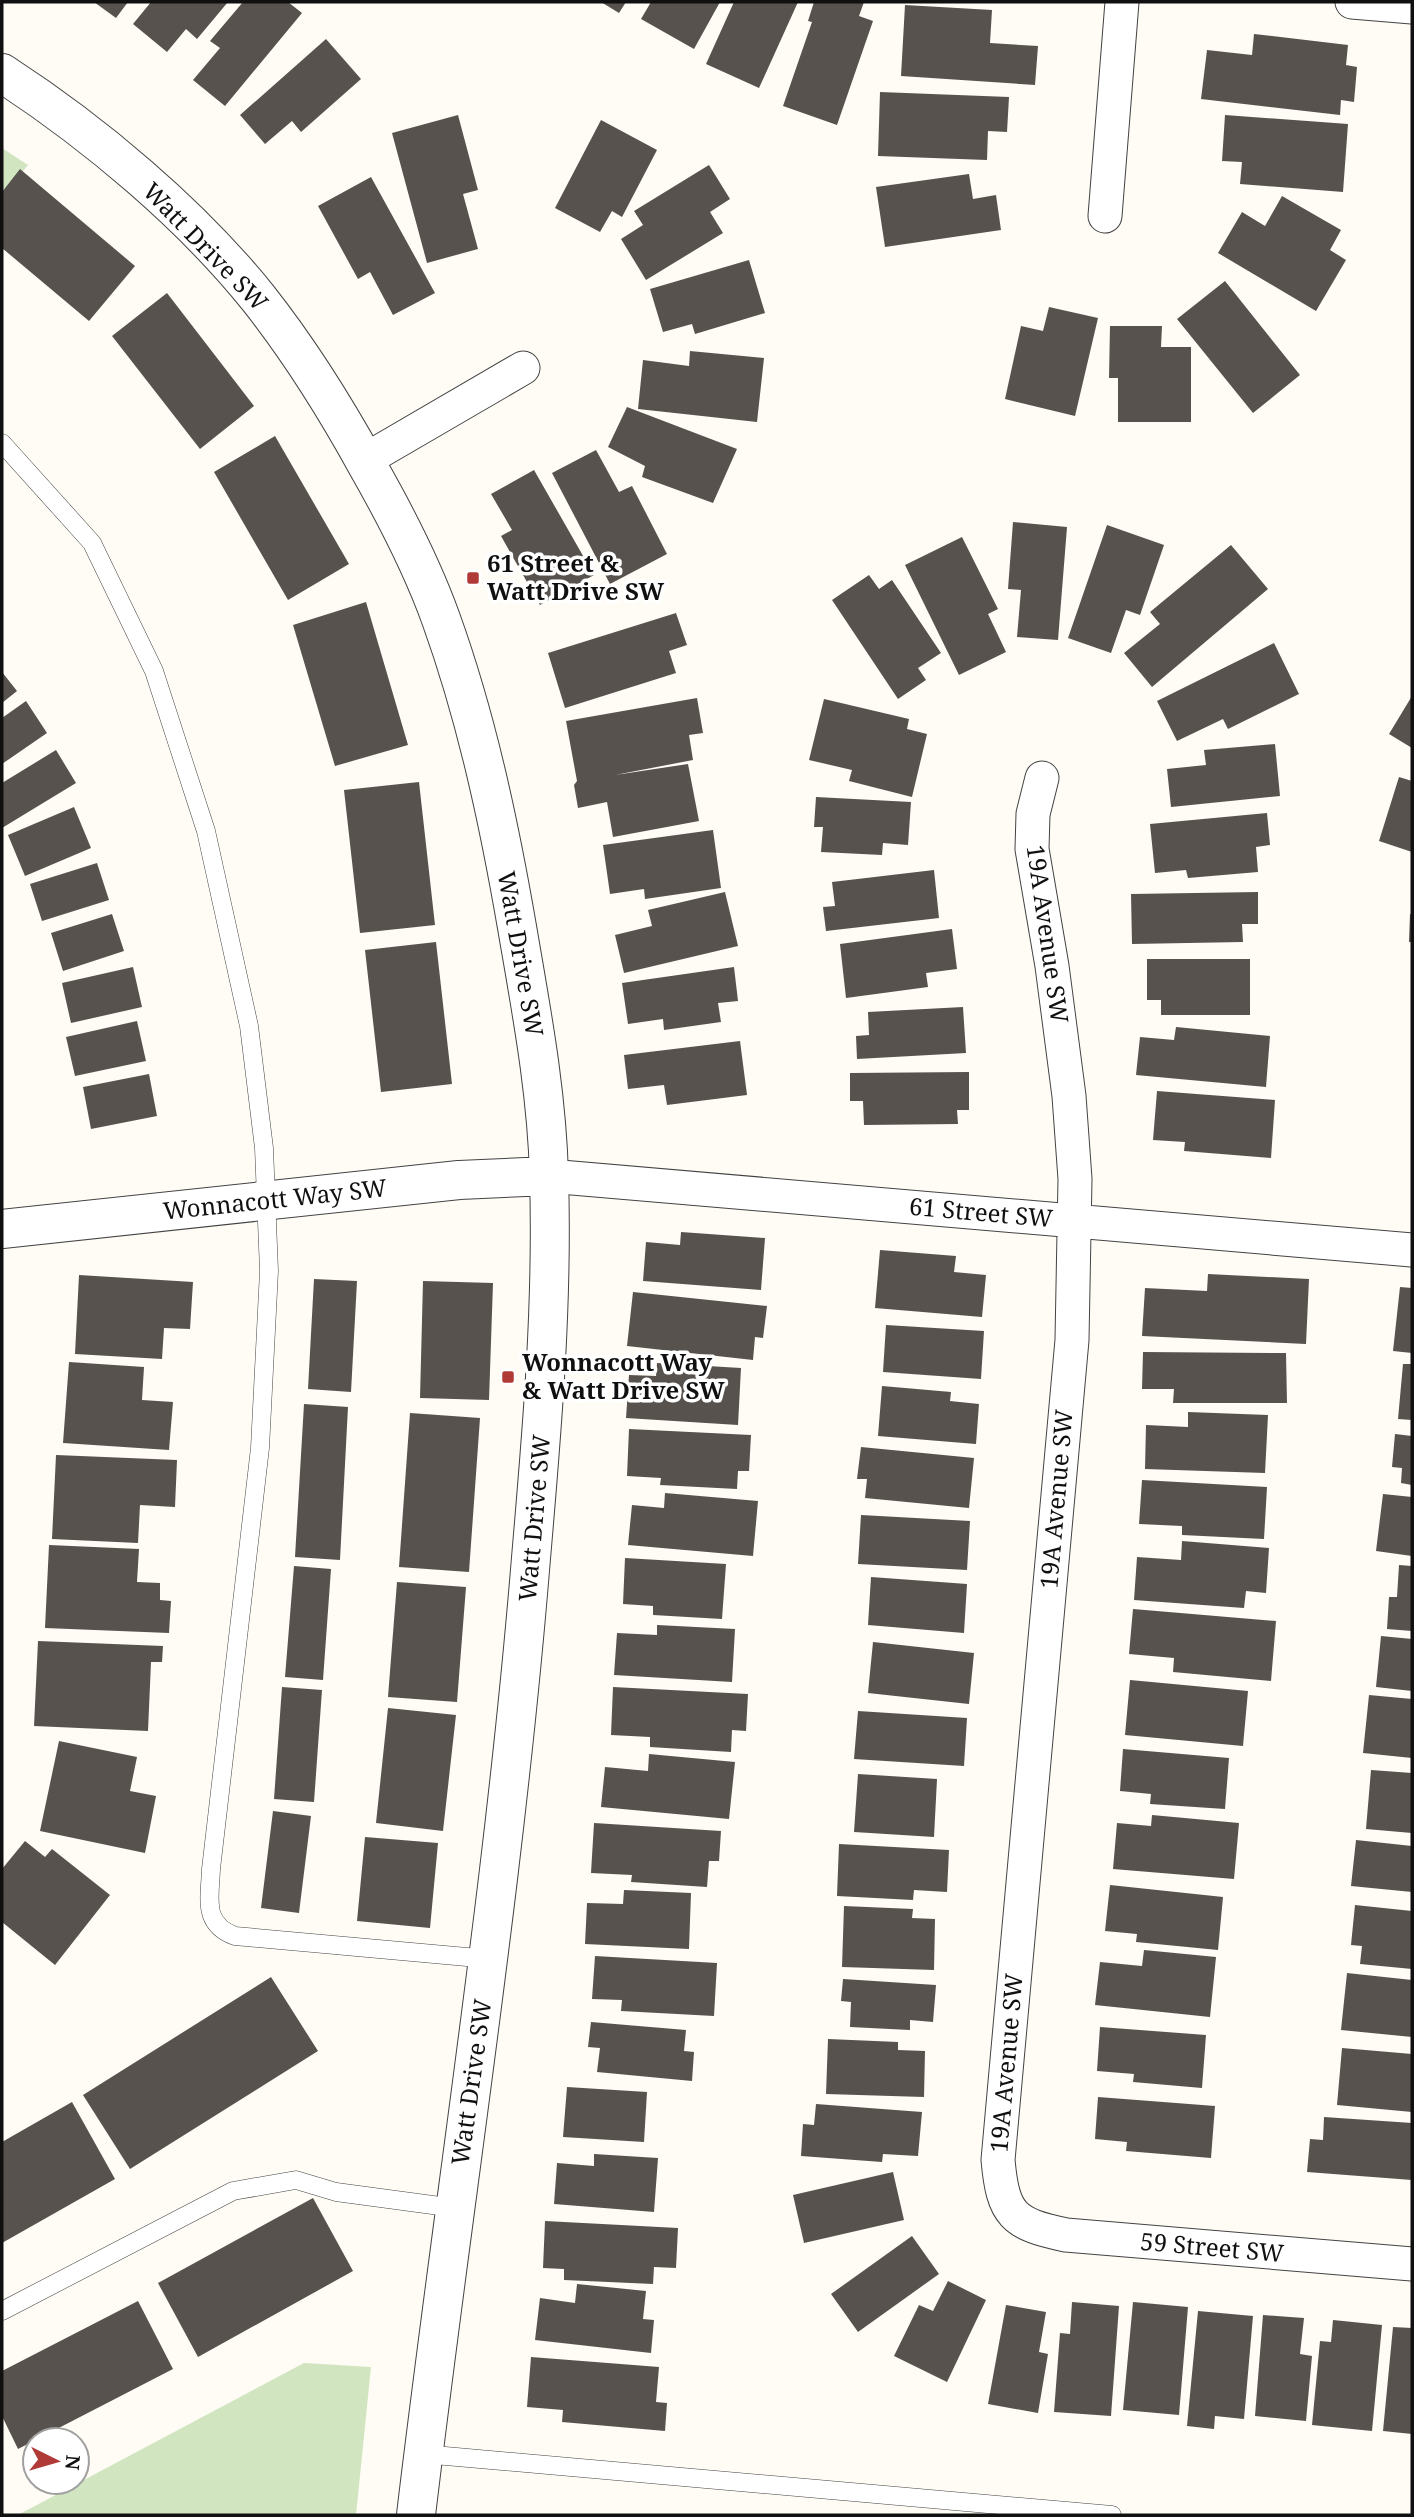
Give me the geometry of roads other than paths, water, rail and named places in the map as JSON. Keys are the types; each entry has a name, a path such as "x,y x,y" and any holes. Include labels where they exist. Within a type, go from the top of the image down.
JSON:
{"street":[{"path":"1105,216 1122,2"},
{"path":"1352,2 1412,7"},
{"name":"Watt Drive SW","path":"2,74 40,98 113,155 173,207 255,295 298,351 365,460 405,535 439,614 468,700 510,889 531,1008 550,1176 545,1398 523,1665 489,1959 416,2515"},
{"path":"365,460 523,368"},
{"name":"19A Avenue SW","path":"1015,2217 1000,2185 998,2160 1072,1340 1075,1221 1073,1152 1063,1045 1032,849 1033,814 1042,778"},
{"name":"Wonnacott Way SW","path":"2,1229 471,1179 550,1176"},
{"name":"61 Street SW","path":"550,1176 1412,1250"},
{"name":"59 Street SW","path":"1015,2217 1027,2226 1066,2235 1412,2264"}],"lane":[{"path":"2,443 92,543 154,671 206,831 249,1026 264,1147 269,1271 260,1448 211,1869 209,1913 223,1932 236,1936 489,1959"},
{"path":"2,2311 233,2191 296,2180 336,2192 455,2208"},
{"path":"423,2454 1112,2515"}],"place":[{"name":"61 Street & Watt Drive SW","path":"473,578"},
{"name":"Wonnacott Way & Watt Drive SW","path":"508,1377"}]}
